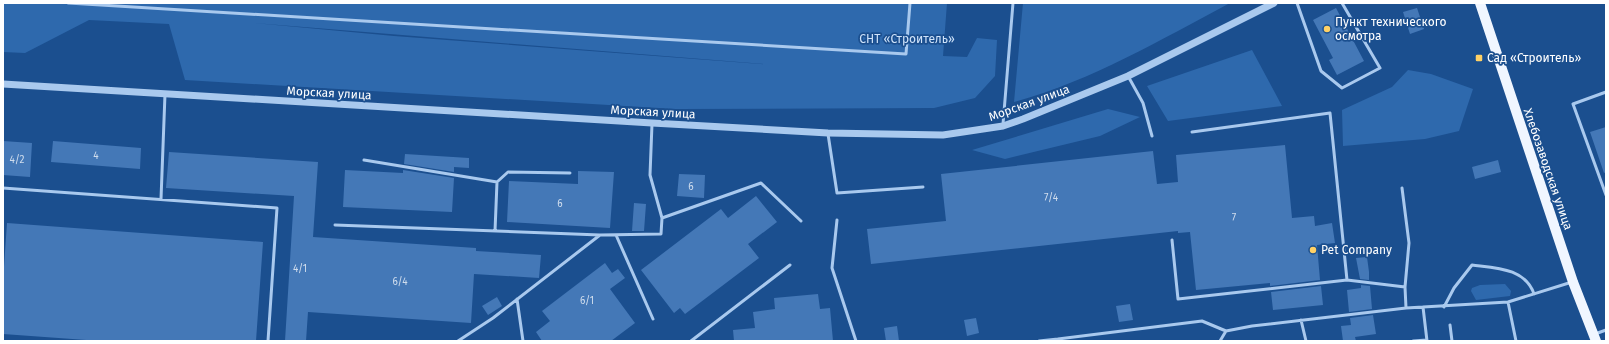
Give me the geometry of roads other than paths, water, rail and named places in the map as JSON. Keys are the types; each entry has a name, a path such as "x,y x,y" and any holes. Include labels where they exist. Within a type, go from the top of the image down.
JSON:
{"main road":[{"name":"Хлебозаводская улица","path":"1480,3 1573,282 1595,338"}],"street":[{"name":"Морская улица","path":"3,84 828,133 943,135 1003,126 1128,76 1274,3"}],"lane":[{"path":"68,3 906,54 910,3"},
{"path":"1003,126 1013,3"},
{"path":"1297,3 1321,71 1342,88 1380,68 1342,3"},
{"path":"1128,76 1143,103 1152,136"},
{"path":"1606,92 1573,104 1606,195"},
{"path":"161,199 165,94"},
{"path":"1192,132 1330,113 1347,280"},
{"path":"335,225 600,235 661,234 662,218 650,175 652,123"},
{"path":"828,133 837,193 923,187"},
{"path":"364,160 497,182"},
{"path":"495,231 497,182 508,172 570,172"},
{"path":"662,218 761,184 801,221"},
{"path":"3,188 277,208 268,341"},
{"path":"1402,188 1409,243 1405,287 1406,308"},
{"path":"837,220 832,268 856,341"},
{"path":"616,234 654,319"},
{"path":"458,341 517,299 600,235"},
{"path":"1172,240 1178,299 1347,280 1405,287"},
{"path":"691,341 790,265"},
{"path":"1444,307 1454,288 1472,265 1509,270 1530,284 1534,294"},
{"path":"1039,341 1058,340 1202,321 1226,332 1301,320 1406,308 1444,307 1508,302 1573,282"},
{"path":"517,299 522,341"},
{"path":"1508,302 1516,341"},
{"path":"1413,341 1427,340 1423,308"},
{"path":"1301,320 1306,341"},
{"path":"1450,325 1452,341"},
{"path":"1595,338 1606,330"},
{"path":"1220,341 1226,332"}],"place":[{"name":"Пункт технического осмотра","path":"1327,29"},
{"name":"Сад «Строитель»","path":"1479,58"},
{"name":"Pet Company","path":"1313,250"}],"park label":[{"name":"СНТ «Строитель»","path":"907,39"}]}
